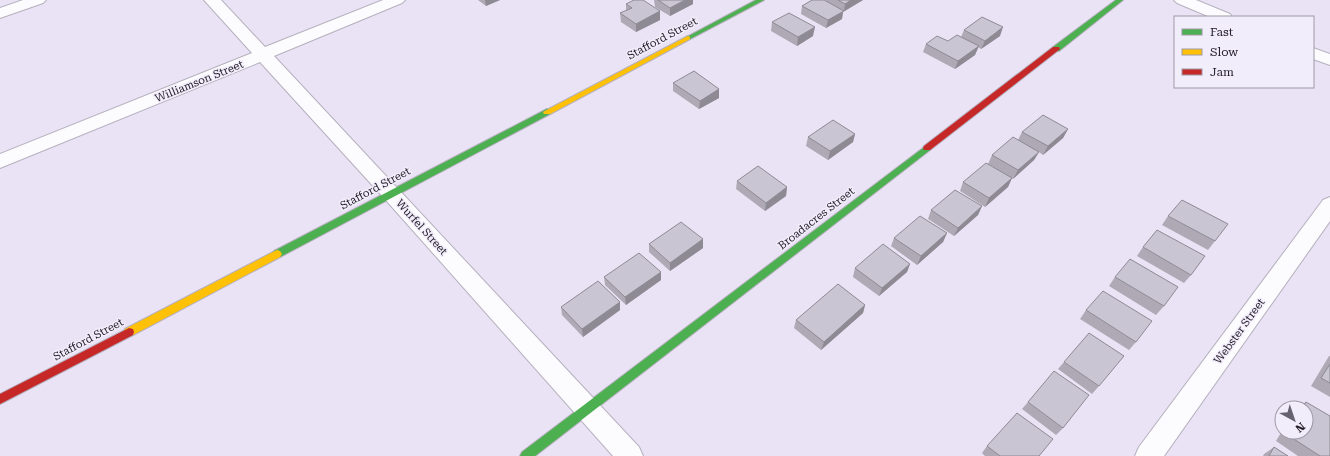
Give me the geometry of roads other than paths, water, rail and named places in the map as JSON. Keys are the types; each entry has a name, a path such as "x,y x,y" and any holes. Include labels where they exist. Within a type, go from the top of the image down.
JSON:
{"street":[{"path":"0,13 38,0"},
{"name":"Wurfel Street","path":"212,0 391,193 630,456"},
{"name":"Williamson Street","path":"0,161 397,0"},
{"name":"Stafford Street","path":"0,399 761,0"},
{"name":"Broadacres Street","path":"526,456 1120,0"},
{"path":"1182,0 1222,16"},
{"path":"1314,53 1330,60"},
{"name":"Webster Street","path":"1148,456 1330,205"}]}
